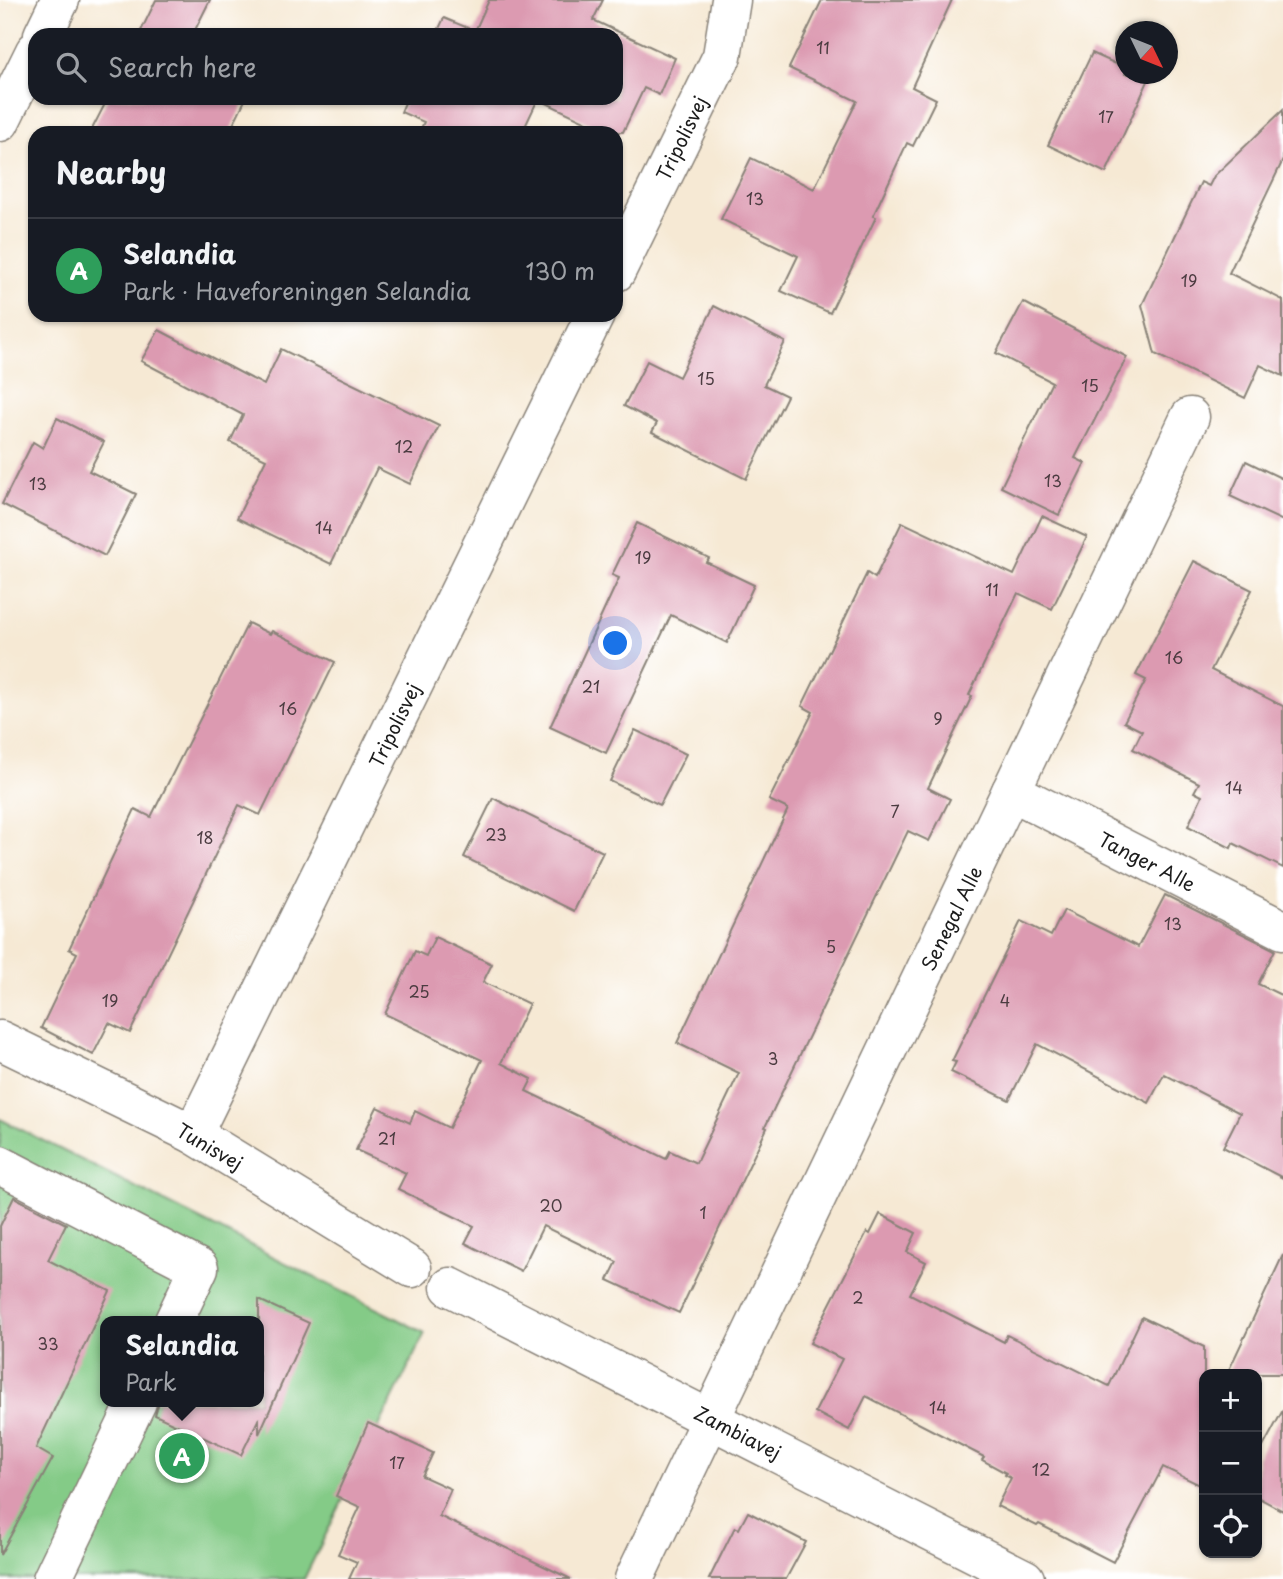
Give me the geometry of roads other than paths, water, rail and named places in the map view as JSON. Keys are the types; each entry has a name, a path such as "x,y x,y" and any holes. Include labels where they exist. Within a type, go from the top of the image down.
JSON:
{"street":[{"path":"46,28 60,0"},
{"name":"Tripolisvej","path":"623,258 722,56 731,0"},
{"path":"0,122 28,65"},
{"name":"Tripolisvej","path":"193,1134 592,322"},
{"name":"Senegal Alle","path":"634,1579 1190,417"},
{"name":"Tanger Alle","path":"1011,791 1283,930"},
{"name":"Tunisvej","path":"0,1040 193,1134 412,1268"},
{"path":"0,1165 199,1268 176,1316"},
{"name":"Zambiavej","path":"450,1287 1025,1579"},
{"path":"52,1579 135,1407"}],"place":[{"name":"Selandia","path":"182,1456"}]}
